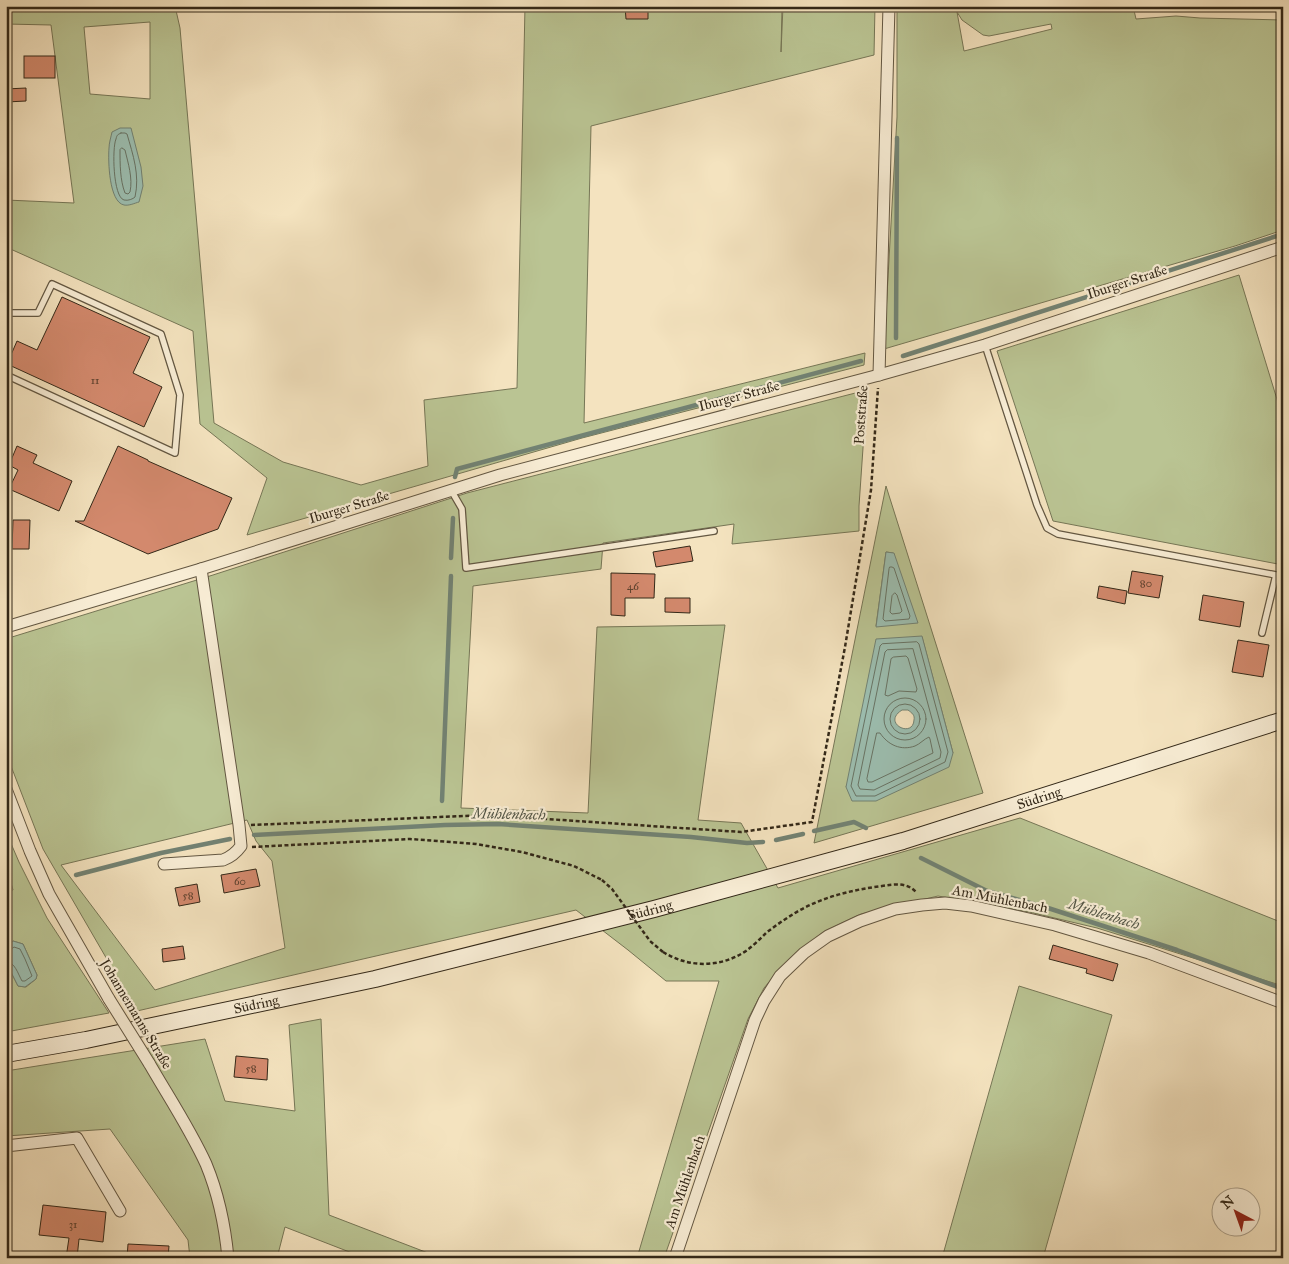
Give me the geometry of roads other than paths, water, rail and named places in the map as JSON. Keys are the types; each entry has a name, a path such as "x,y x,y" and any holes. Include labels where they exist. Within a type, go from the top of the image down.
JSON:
{"main road":[{"name":"Südring","path":"6,1054 86,1040 375,979 654,909 903,841 1283,720"}],"street":[{"name":"Poststraße","path":"879,375 889,6"},
{"name":"Iburger Straße","path":"6,627 201,569 500,475 879,375 985,345 1283,247"},
{"path":"164,864 223,860 230,857 241,846 240,825 201,569"},
{"name":"Johannemanns Straße","path":"6,789 49,894 206,1164 219,1203 228,1258"},
{"name":"Am Mühlenbach","path":"675,1258 755,1020 764,1001 780,976 804,954 828,936 860,921 895,909 922,905 945,903 971,906 1055,925 1149,953 1283,1003"},
{"path":"6,1146 77,1138 120,1211"}],"lane":[{"path":"6,313 38,313 52,284 160,334 180,395 175,453 6,375"},
{"path":"985,345 1037,505 1047,528 1058,534 1276,575 1262,634"},
{"path":"451,490 462,509 466,568 714,531"}],"water":[{"path":"120,128 131,128 141,167 143,186 139,202 128,205 119,202 115,197 109,171 109,146 112,132"},
{"path":"886,552 894,553 918,623 876,627"},
{"path":"922,636 953,753 949,767 876,801 852,801 846,787 876,639","holes":["902,710 908,710 914,715 914,720 912,726 904,729 896,724 896,715"]},
{"path":"13,941 23,944 37,975 36,979 25,987 18,986 6,962 6,947"}],"waterway":[{"path":"896,338 897,138"},
{"path":"903,356 1283,234"},
{"path":"455,477 457,469 861,361"},
{"path":"451,558 453,518"},
{"path":"442,801 451,576"},
{"name":"Mühlenbach","path":"814,831 854,822 866,828"},
{"name":"Mühlenbach","path":"254,835 498,824 691,837 747,843 763,842"},
{"name":"Mühlenbach","path":"776,840 803,834"},
{"name":"Mühlenbach","path":"76,875 161,853 230,839"},
{"name":"Mühlenbach","path":"921,858 987,891 1048,908 1177,950 1283,989"}]}
